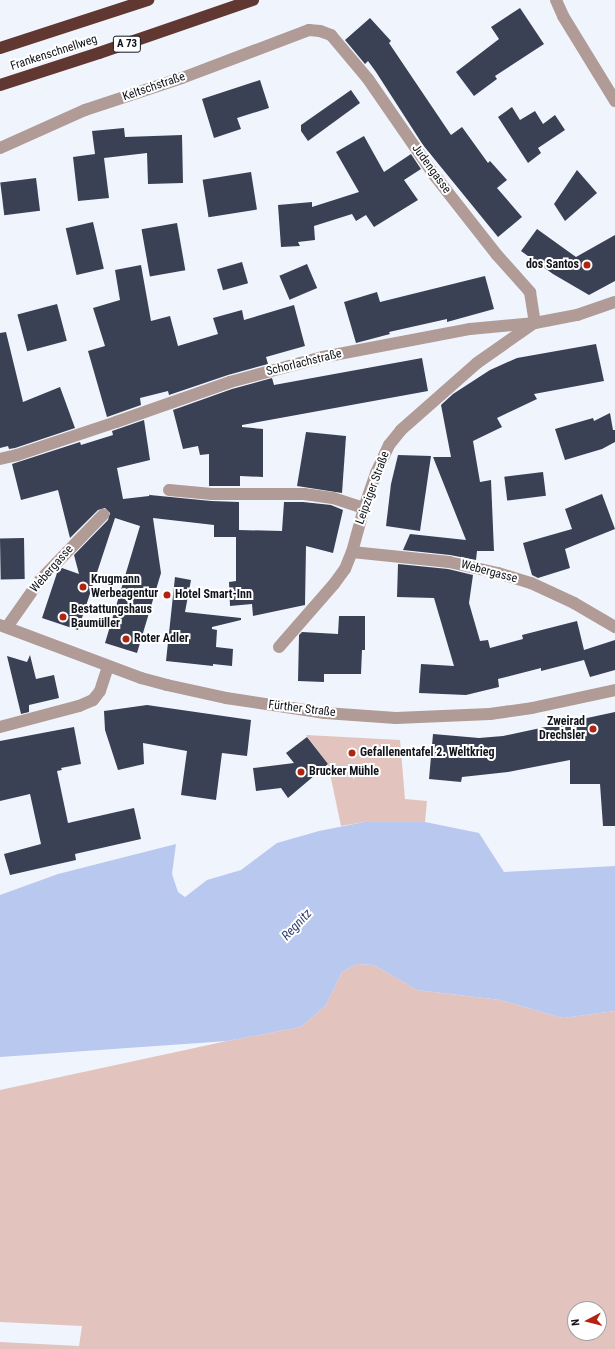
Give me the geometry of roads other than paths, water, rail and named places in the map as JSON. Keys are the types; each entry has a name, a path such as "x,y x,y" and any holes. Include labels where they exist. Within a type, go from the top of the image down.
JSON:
{"highway":[{"name":"Frankenschnellweg","path":"0,48 148,0"},
{"name":"Frankenschnellweg","path":"0,85 253,0"}],"street":[{"path":"556,0 563,16 615,101"},
{"name":"Keltschstraße","path":"0,148 85,110 182,78 309,30"},
{"name":"Judengasse","path":"309,30 320,31 331,35 368,79 435,176 497,255 530,292 535,323"},
{"name":"Schorlachstraße","path":"0,458 17,455 109,425 230,382 323,357 470,329 535,323 577,315 615,302"},
{"name":"Leipziger Straße","path":"279,647 334,584 345,569 352,552 364,508 382,458 389,445 401,430 477,363 535,323"},
{"path":"169,490 212,494 304,494 333,498 364,508"},
{"name":"Webergasse","path":"4,626 40,580 103,515"},
{"name":"Webergasse","path":"352,552 449,562 498,573 531,583 574,603 615,627"},
{"name":"Fürther Straße","path":"4,626 108,666 167,685 226,698 325,713 396,718 490,714 539,707 615,690"},
{"path":"0,727 79,706 93,700 100,691 108,666"}],"water":[{"name":"Regnitz","path":"364,822 425,822 479,833 504,872 615,866 615,1011 563,1018 500,1000 417,990 374,965 357,964 342,972 326,1005 301,1027 227,1041 0,1057 0,895 58,874 176,844 172,874 178,892 185,897 207,880 241,870 277,843 319,831"}],"place":[{"name":"dos Santos","path":"587,265"},
{"name":"Krugmann Werbeagentur","path":"83,587"},
{"name":"Hotel Smart-Inn","path":"167,595"},
{"name":"Bestattungshaus Baumüller","path":"63,617"},
{"name":"Roter Adler","path":"126,639"},
{"name":"Zweirad Drechsler","path":"593,729"},
{"name":"Gefallenentafel 2. Weltkrieg","path":"352,753"},
{"name":"Brucker Mühle","path":"301,772"}]}
